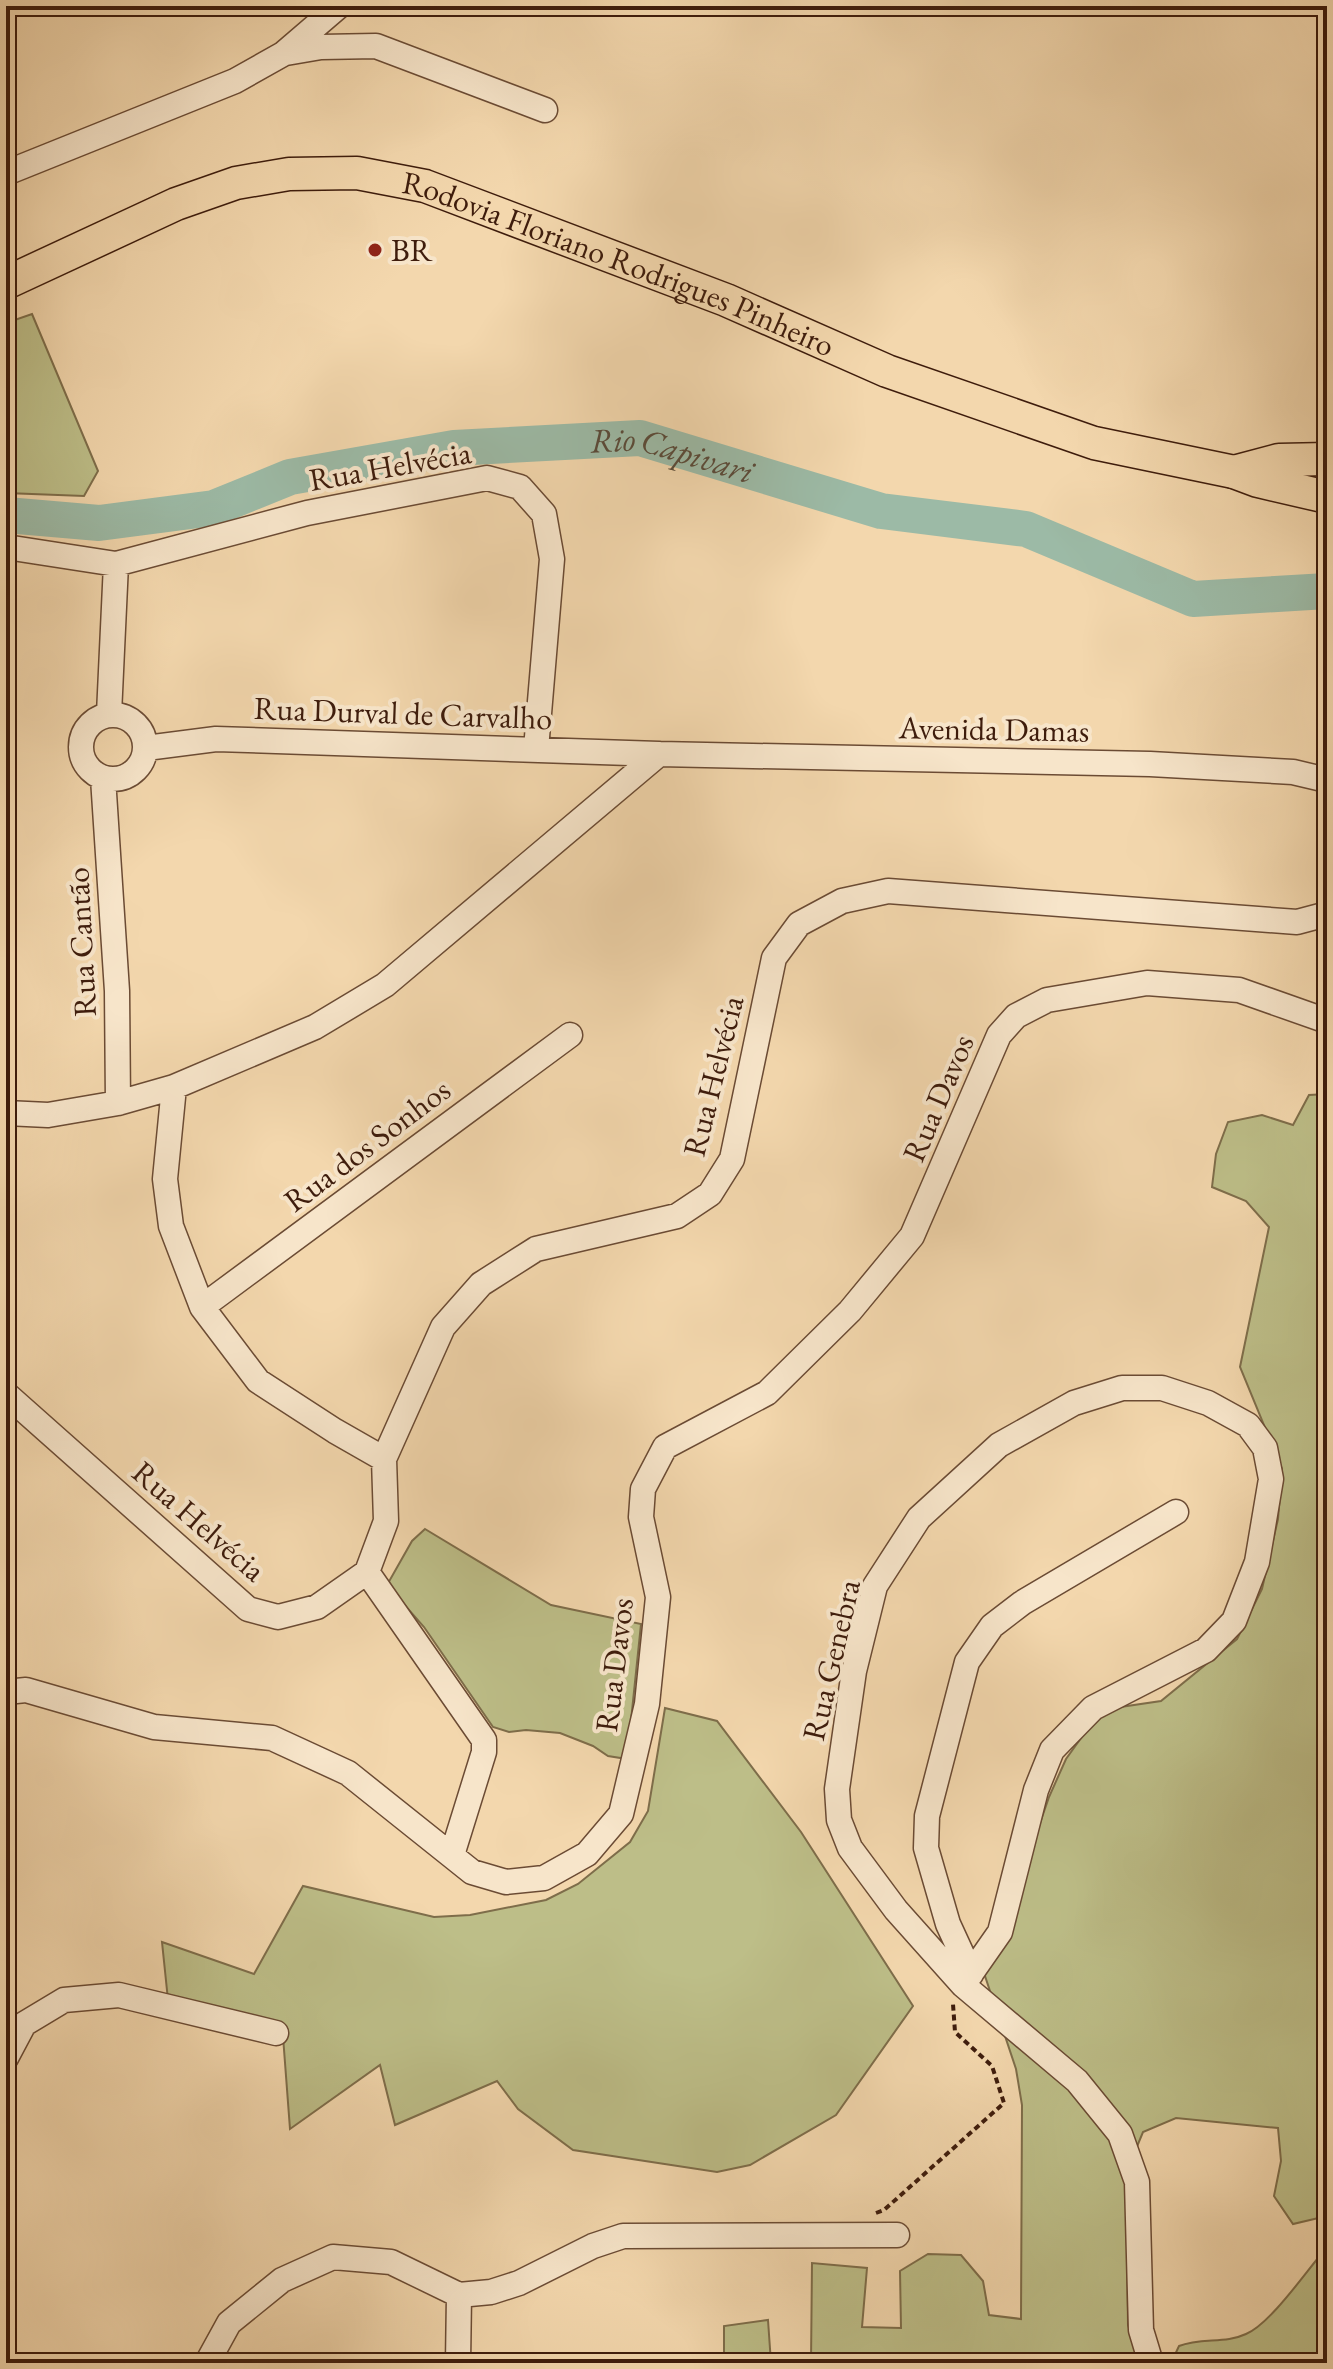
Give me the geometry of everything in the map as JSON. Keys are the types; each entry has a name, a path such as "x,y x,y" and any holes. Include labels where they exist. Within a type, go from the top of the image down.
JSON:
{"main road":[{"name":"Rodovia Floriano Rodrigues Pinheiro","path":"6,283 176,204 236,183 289,174 357,173 425,186 726,300 887,371 1079,438 1234,472 1258,481 1327,497"},
{"name":"Rodovia Floriano Rodrigues Pinheiro","path":"1234,472 1279,460 1327,459"}],"street":[{"path":"6,173 235,81 283,54 339,6"},
{"path":"283,54 321,47 376,46 545,110"},
{"name":"Rua Helvécia","path":"6,547 116,564 307,513 487,478 520,487 544,514 552,559 536,749"},
{"path":"109,714 116,564"},
{"path":"109,714 123,715 135,723 144,734 146,748 136,770 126,777 115,779 103,778 92,771 84,761 81,750 82,737 88,726 97,718 109,714"},
{"name":"Rua Durval de Carvalho","path":"146,748 216,739 659,754"},
{"path":"6,1113 48,1115 118,1103 174,1087 315,1027 385,985 659,754"},
{"name":"Avenida Damas","path":"659,754 1150,764 1293,772 1327,780"},
{"name":"Rua Cantão","path":"103,778 117,991 118,1103"},
{"name":"Rua Helvécia","path":"6,1394 248,1609 278,1617 317,1607 367,1572 386,1521 384,1459 443,1327 481,1284 536,1249 677,1216 710,1194 732,1159 774,958 799,924 842,901 888,891 1297,922 1327,914"},
{"name":"Rua Davos","path":"6,1692 26,1690 154,1727 272,1738 348,1773 472,1872 506,1882 544,1878 587,1854 621,1814 647,1704 658,1597 641,1517 643,1489 665,1447 767,1393 850,1311 912,1236 999,1035 1016,1016 1047,1000 1147,983 1239,990 1327,1021"},
{"name":"Rua dos Sonhos","path":"202,1307 570,1035"},
{"path":"174,1087 165,1179 171,1226 202,1307 258,1381 384,1459"},
{"name":"Rua Genebra","path":"961,1976 1000,1932 1036,1790 1052,1750 1093,1708 1206,1650 1234,1621 1257,1562 1271,1479 1265,1448 1248,1425 1208,1403 1162,1388 1122,1388 1074,1403 999,1445 919,1518 875,1586 854,1671 837,1789 839,1820 850,1848 896,1910 961,1976 1077,2081 1120,2134 1137,2182 1141,2330 1151,2363"},
{"path":"961,1976 926,1848 927,1816 967,1662 992,1626 1022,1603 1176,1512"},
{"path":"367,1572 484,1740 484,1752 452,1855"},
{"path":"6,2058 24,2024 64,2000 119,1995 276,2033"},
{"path":"207,2363 229,2323 282,2280 333,2257 391,2262 459,2295 491,2292 519,2283 593,2246 623,2236 897,2235"},
{"path":"458,2363 459,2295"}],"path":[{"path":"869,2215 884,2210 1004,2103 992,2066 955,2032 961,1976"}],"green space":[{"path":"32,314 98,471 84,496 6,493 6,323"},
{"path":"1327,1094 1327,2216 1293,2224 1274,2196 1281,2161 1278,2128 1176,2118 1143,2132 1126,2173 1128,2325 1140,2363 811,2363 812,2263 867,2268 862,2327 901,2328 900,2271 928,2254 961,2255 983,2281 989,2315 1021,2319 1022,2105 1016,2069 983,1970 1049,1797 1066,1759 1084,1734 1107,1709 1161,1701 1237,1639 1262,1589 1278,1519 1282,1469 1240,1367 1269,1227 1246,1201 1212,1187 1216,1154 1228,1122 1262,1115 1293,1125 1309,1095"},
{"path":"425,1529 551,1605 641,1624 627,1759 608,1756 593,1746 560,1733 509,1732 493,1727 424,1627 387,1585 412,1541"},
{"path":"665,1708 717,1721 801,1832 913,2006 836,2115 750,2165 717,2172 573,2150 518,2109 497,2081 395,2125 380,2065 290,2129 282,2023 168,2000 162,1942 254,1974 303,1886 434,1917 470,1915 546,1900 578,1884 630,1842 648,1811"},
{"path":"1327,2240 1327,2357 1309,2356 1299,2363 1171,2363 1179,2346 1238,2337 1266,2320 1323,2252"},
{"path":"768,2320 771,2363 724,2363 724,2326"}],"waterway":[{"name":"Rio Capivari","path":"6,515 99,523 214,508 290,477 454,448 640,438 881,511 1026,529 1193,599 1327,591"}],"place":[{"name":"BR","path":"375,250"}]}
